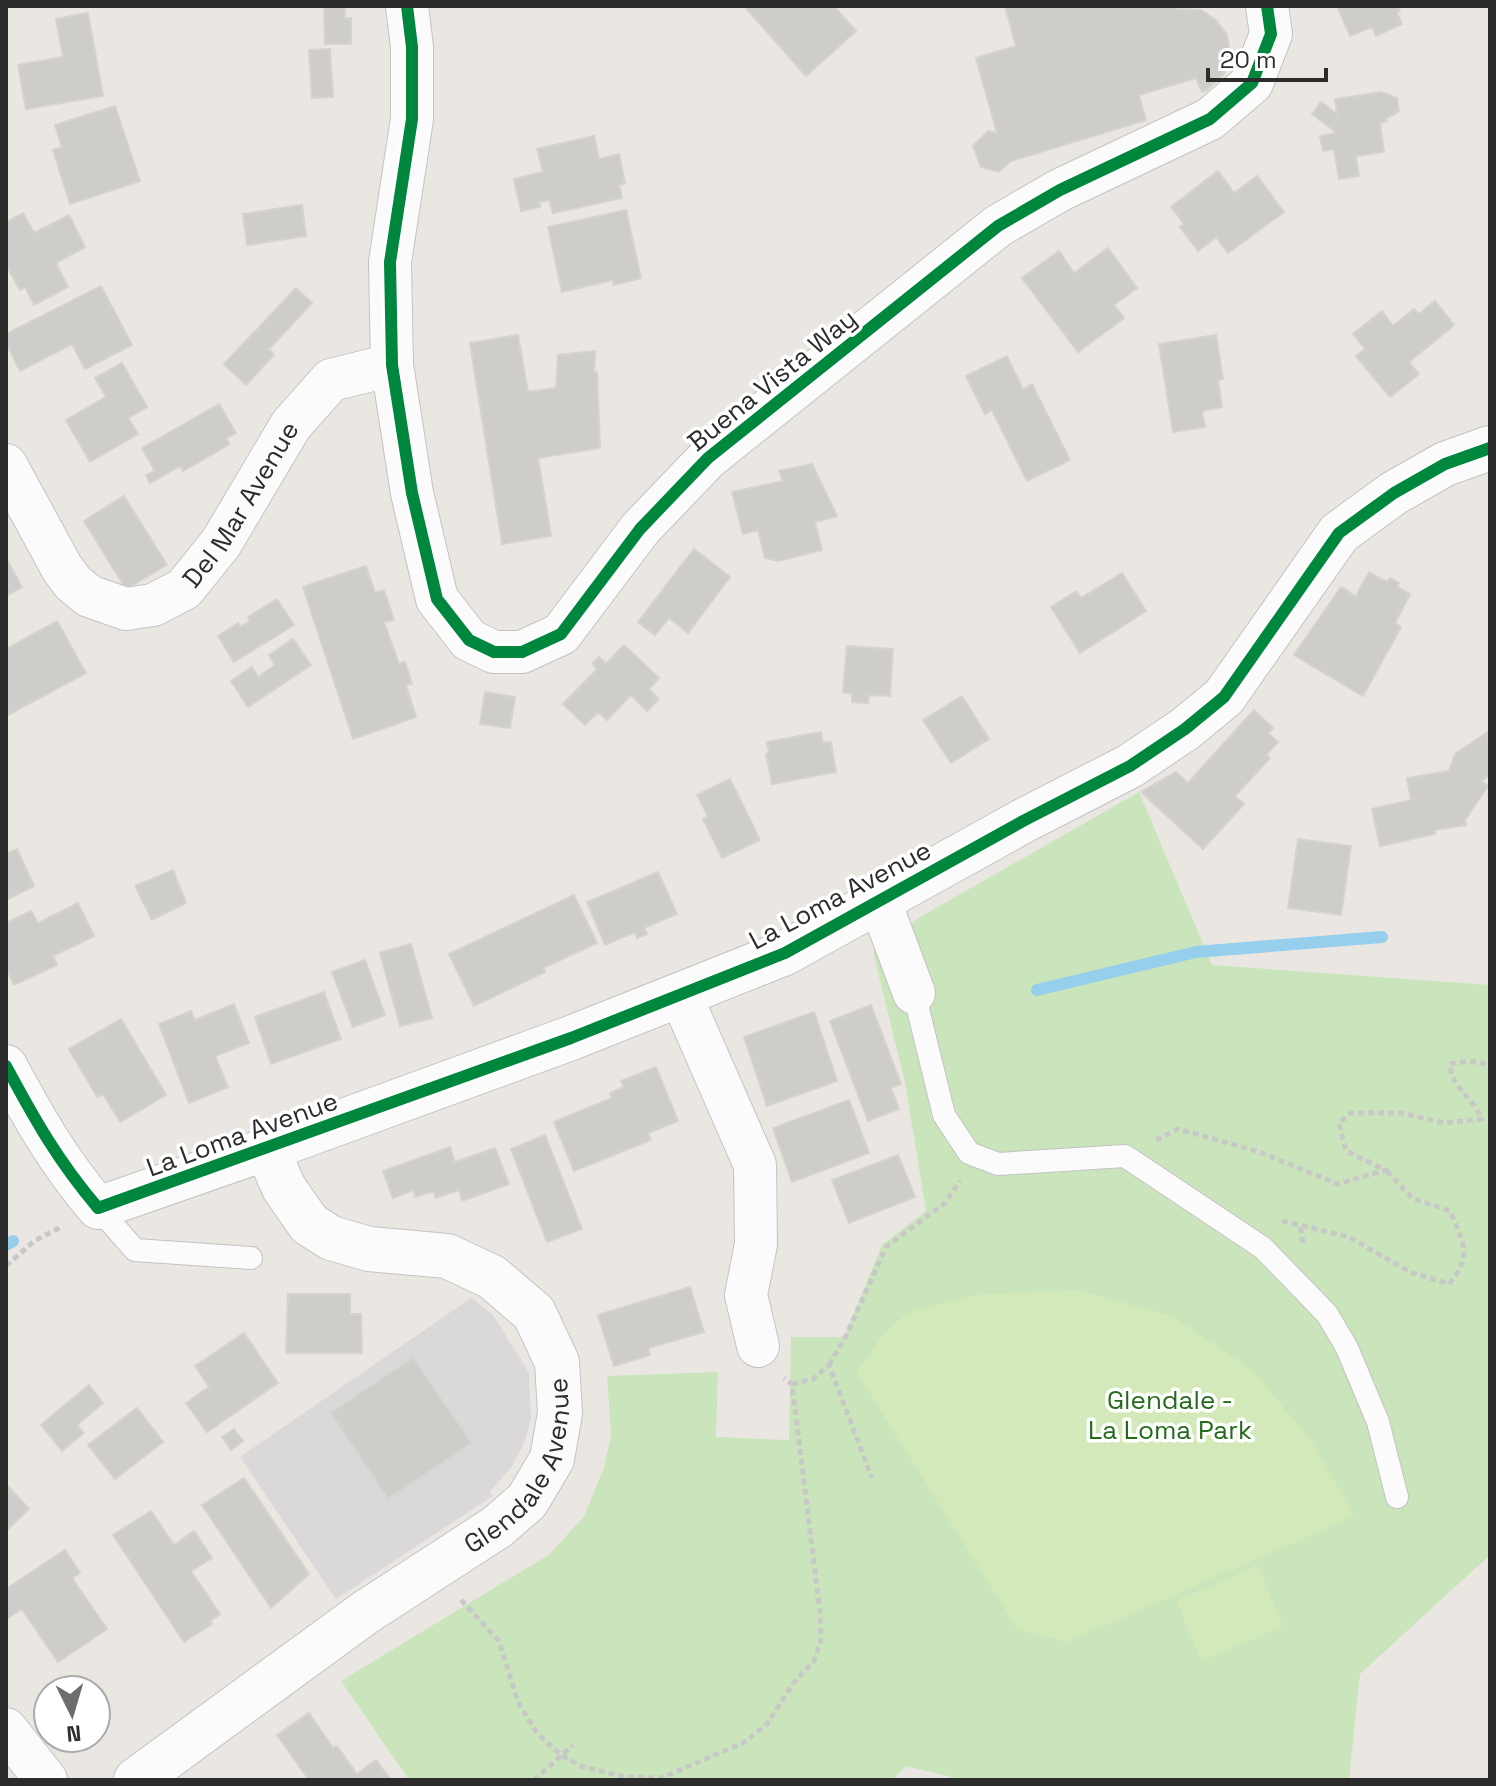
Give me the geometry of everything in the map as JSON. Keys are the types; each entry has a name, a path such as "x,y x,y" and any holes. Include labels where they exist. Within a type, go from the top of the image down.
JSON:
{"street":[{"name":"Buena Vista Way","path":"407,6 412,47 412,119 390,262 392,365 412,493 437,599 469,640 494,652 522,652 561,634 640,529 708,458 998,226 1060,190 1210,119 1252,83 1271,34 1267,6"},
{"name":"Del Mar Avenue","path":"6,465 73,583 89,596 126,609 153,605 184,589 221,543 291,425 331,380 392,365"},
{"name":"La Loma Avenue","path":"98,1208 681,996 785,953 1023,821 1130,766 1185,729 1224,697 1339,533 1394,493 1445,464 1490,448"},
{"path":"880,902 914,993"},
{"path":"681,996 755,1165 756,1244 746,1295 758,1346"},
{"path":"6,1066 45,1139 98,1208"},
{"name":"Glendale Avenue","path":"136,1780 366,1612 497,1527 527,1501 552,1459 560,1413 557,1362 534,1313 492,1277 447,1256 369,1249 331,1238 309,1224 284,1188 267,1149"},
{"path":"6,1729 46,1780"}],"lane":[{"path":"914,993 944,1115 969,1153 998,1164 1125,1156 1263,1248 1327,1314 1347,1348 1378,1422 1397,1497"},
{"path":"98,1208 135,1250 251,1258"}],"path":[{"path":"1303,1244 1300,1225 1349,1237 1410,1272 1449,1284 1461,1271 1465,1246 1450,1211 1412,1198 1386,1170 1346,1151 1339,1123 1351,1113 1401,1113 1445,1123 1482,1119 1450,1075 1450,1064 1469,1061 1490,1065"},
{"path":"1125,1156 1178,1129 1257,1151 1338,1184 1386,1170"},
{"path":"433,1569 499,1641 518,1702 537,1733 561,1755 583,1767 626,1777 661,1778 743,1743 767,1724 795,1681 814,1661 821,1640 792,1384 813,1379 829,1365 846,1336 886,1247 945,1203 966,1173 969,1153"},
{"path":"6,1266 34,1241 98,1208"},
{"path":"829,1365 872,1478"},
{"path":"534,1780 573,1745"}],"shaded area":[{"path":"471,1298 493,1315 529,1373 531,1419 524,1443 511,1468 490,1491 493,1496 336,1599 240,1457"}],"green space":[{"name":"Glendale - La Loma Park","path":"1139,792 1212,965 1490,985 1490,1555 1360,1674 1349,1780 963,1780 906,1766 892,1780 409,1780 341,1681 550,1554 584,1516 604,1468 611,1434 607,1376 718,1372 716,1437 789,1440 791,1337 844,1337 882,1245 926,1211 905,1083 873,952 920,917"},
{"path":"1078,1290 1171,1316 1252,1370 1311,1440 1354,1516 1067,1642 1018,1630 857,1373 879,1340 907,1313 978,1295"},
{"path":"1258,1566 1283,1626 1201,1661 1177,1601"}],"building":[{"path":"316,6 345,6 345,18 351,18 351,44 325,44 324,7"},
{"path":"744,6 834,6 856,31 806,76"},
{"path":"1005,6 1176,6 1177,9 1201,10 1216,20 1227,35 1230,53 1224,74 1207,90 1202,92 1196,78 1139,95 1146,120 1011,161 999,172 981,167 973,146 988,131 997,133 976,58 1016,46"},
{"path":"1337,6 1398,6 1402,24 1376,36 1372,27 1350,36"},
{"path":"88,13 103,96 26,109 18,65 63,57 56,19"},
{"path":"330,49 333,97 312,98 309,50"},
{"path":"1381,92 1397,98 1399,111 1380,123 1384,152 1356,156 1359,176 1339,179 1334,149 1323,151 1320,136 1337,133 1312,114 1321,102 1337,114 1335,99"},
{"path":"115,106 140,181 70,204 53,150 62,147 55,125"},
{"path":"594,136 599,159 619,154 625,183 619,185 622,198 553,213 549,200 539,202 540,207 521,211 514,179 543,172 537,149"},
{"path":"1218,171 1234,193 1257,176 1284,212 1228,253 1216,237 1198,251 1180,227 1184,224 1171,207"},
{"path":"302,205 306,236 247,245 243,214"},
{"path":"626,210 641,278 614,285 613,280 562,292 548,227"},
{"path":"23,213 34,233 69,215 85,247 56,263 68,287 34,305 25,287 20,290 6,265 6,222"},
{"path":"1108,248 1137,288 1114,305 1124,318 1078,352 1022,278 1059,251 1074,273"},
{"path":"101,286 132,345 85,369 72,344 20,371 6,343 6,334"},
{"path":"296,288 312,303 269,349 274,355 246,385 224,364"},
{"path":"1435,301 1454,325 1409,362 1419,374 1390,397 1356,356 1365,349 1353,334 1382,311 1393,326 1414,309 1419,314"},
{"path":"518,335 528,392 556,388 558,355 595,351 600,448 538,458 551,536 502,544 470,343"},
{"path":"1216,335 1223,379 1218,380 1222,407 1202,411 1205,427 1173,432 1159,344"},
{"path":"1007,356 1023,389 1032,384 1070,460 1027,481 992,410 985,414 966,376"},
{"path":"122,363 147,407 128,418 138,434 90,462 66,420 106,397 95,378"},
{"path":"219,404 236,433 226,438 230,444 183,471 180,466 150,483 146,475 155,471 142,448"},
{"path":"812,464 837,516 815,522 822,550 778,561 765,558 758,530 743,534 732,492 783,481 779,471"},
{"path":"124,496 167,565 126,589 84,521"},
{"path":"694,549 730,577 688,633 669,618 655,635 638,622"},
{"path":"6,558 22,587 6,596"},
{"path":"366,566 375,593 384,590 394,620 384,622 399,664 405,662 412,684 406,685 416,717 353,739 303,587"},
{"path":"1369,572 1387,582 1390,578 1399,583 1397,587 1410,594 1395,623 1401,627 1363,696 1294,655 1341,587 1356,596"},
{"path":"1122,573 1146,611 1080,653 1051,607 1076,591 1081,598"},
{"path":"277,599 294,625 234,662 218,636 238,623 240,627 250,621 248,617"},
{"path":"57,621 86,673 6,716 6,649"},
{"path":"293,639 311,665 248,707 231,681 252,667 258,677 275,665 269,655"},
{"path":"624,645 659,678 649,689 659,699 647,711 631,695 607,720 598,712 585,725 563,704 597,669 592,664 599,657 606,664"},
{"path":"847,646 893,649 890,696 869,695 868,703 852,702 852,694 843,692"},
{"path":"485,692 515,697 510,728 480,724"},
{"path":"962,696 989,739 951,763 923,720"},
{"path":"1254,710 1273,728 1268,733 1278,742 1266,755 1270,758 1235,796 1244,804 1203,849 1141,792 1176,772 1188,783"},
{"path":"821,732 823,743 831,742 836,772 772,784 766,754 769,753 767,742"},
{"path":"1488,732 1490,775 1481,781 1488,786 1465,820 1466,825 1434,830 1435,834 1380,846 1372,809 1411,800 1407,778 1449,771 1455,754"},
{"path":"730,779 760,840 722,858 703,819 708,816 697,795"},
{"path":"1298,839 1351,846 1341,915 1288,908"},
{"path":"17,849 34,886 6,900 6,854"},
{"path":"173,870 186,903 152,920 135,886"},
{"path":"658,872 677,914 644,928 647,934 637,938 635,932 605,945 587,902"},
{"path":"574,895 597,943 474,1006 449,954"},
{"path":"78,903 94,936 53,956 57,965 14,985 6,968 6,923 31,911 38,923"},
{"path":"411,944 432,1018 400,1026 380,953"},
{"path":"365,960 385,1015 353,1027 332,972"},
{"path":"324,992 341,1039 271,1064 255,1017"},
{"path":"234,1004 249,1043 215,1056 228,1087 189,1103 159,1024 191,1011 195,1020"},
{"path":"871,1005 901,1084 891,1088 899,1109 868,1121 830,1021"},
{"path":"814,1012 837,1081 767,1106 744,1037"},
{"path":"121,1019 166,1095 120,1122 103,1094 97,1097 69,1049"},
{"path":"656,1067 678,1121 648,1133 651,1140 574,1171 554,1122 612,1098 610,1093 624,1087 621,1081"},
{"path":"849,1100 869,1153 792,1182 773,1128"},
{"path":"545,1135 582,1229 547,1242 511,1149"},
{"path":"450,1147 455,1162 495,1148 509,1184 462,1201 459,1190 436,1198 433,1191 416,1197 413,1190 393,1198 383,1171"},
{"path":"898,1155 915,1197 849,1223 832,1180"},
{"path":"690,1287 704,1332 648,1348 650,1355 614,1366 598,1315"},
{"path":"288,1294 350,1294 350,1314 361,1314 362,1353 286,1353"},
{"path":"244,1333 278,1383 207,1432 186,1403 209,1387 195,1366"},
{"path":"413,1358 471,1443 388,1498 331,1413"},
{"path":"89,1385 103,1403 77,1425 84,1433 62,1451 41,1425"},
{"path":"137,1408 163,1442 115,1479 88,1445"},
{"path":"234,1429 243,1441 231,1450 222,1437"},
{"path":"244,1478 309,1574 271,1608 202,1505"},
{"path":"6,1484 29,1509 6,1531"},
{"path":"151,1511 174,1545 194,1531 212,1558 191,1571 220,1614 210,1621 212,1624 184,1642 113,1535"},
{"path":"65,1550 80,1573 72,1578 107,1629 58,1662 22,1609 6,1619 6,1589"},
{"path":"309,1713 333,1748 337,1746 357,1774 376,1760 391,1780 309,1780 277,1735"}],"waterway":[{"path":"1037,990 1196,952 1382,937"},
{"path":"6,1245 13,1241"}],"cycle path":[{"path":"407,6 412,47 412,119 390,262 392,365 412,493 437,599 469,640 494,652 522,652 561,634 640,529 708,458 998,226 1060,190 1210,119 1252,83 1271,34 1267,6"},
{"path":"6,1066 48,1140 98,1208 571,1038 785,953 1023,821 1130,766 1185,729 1224,697 1339,533 1394,493 1445,464 1490,448"}]}
